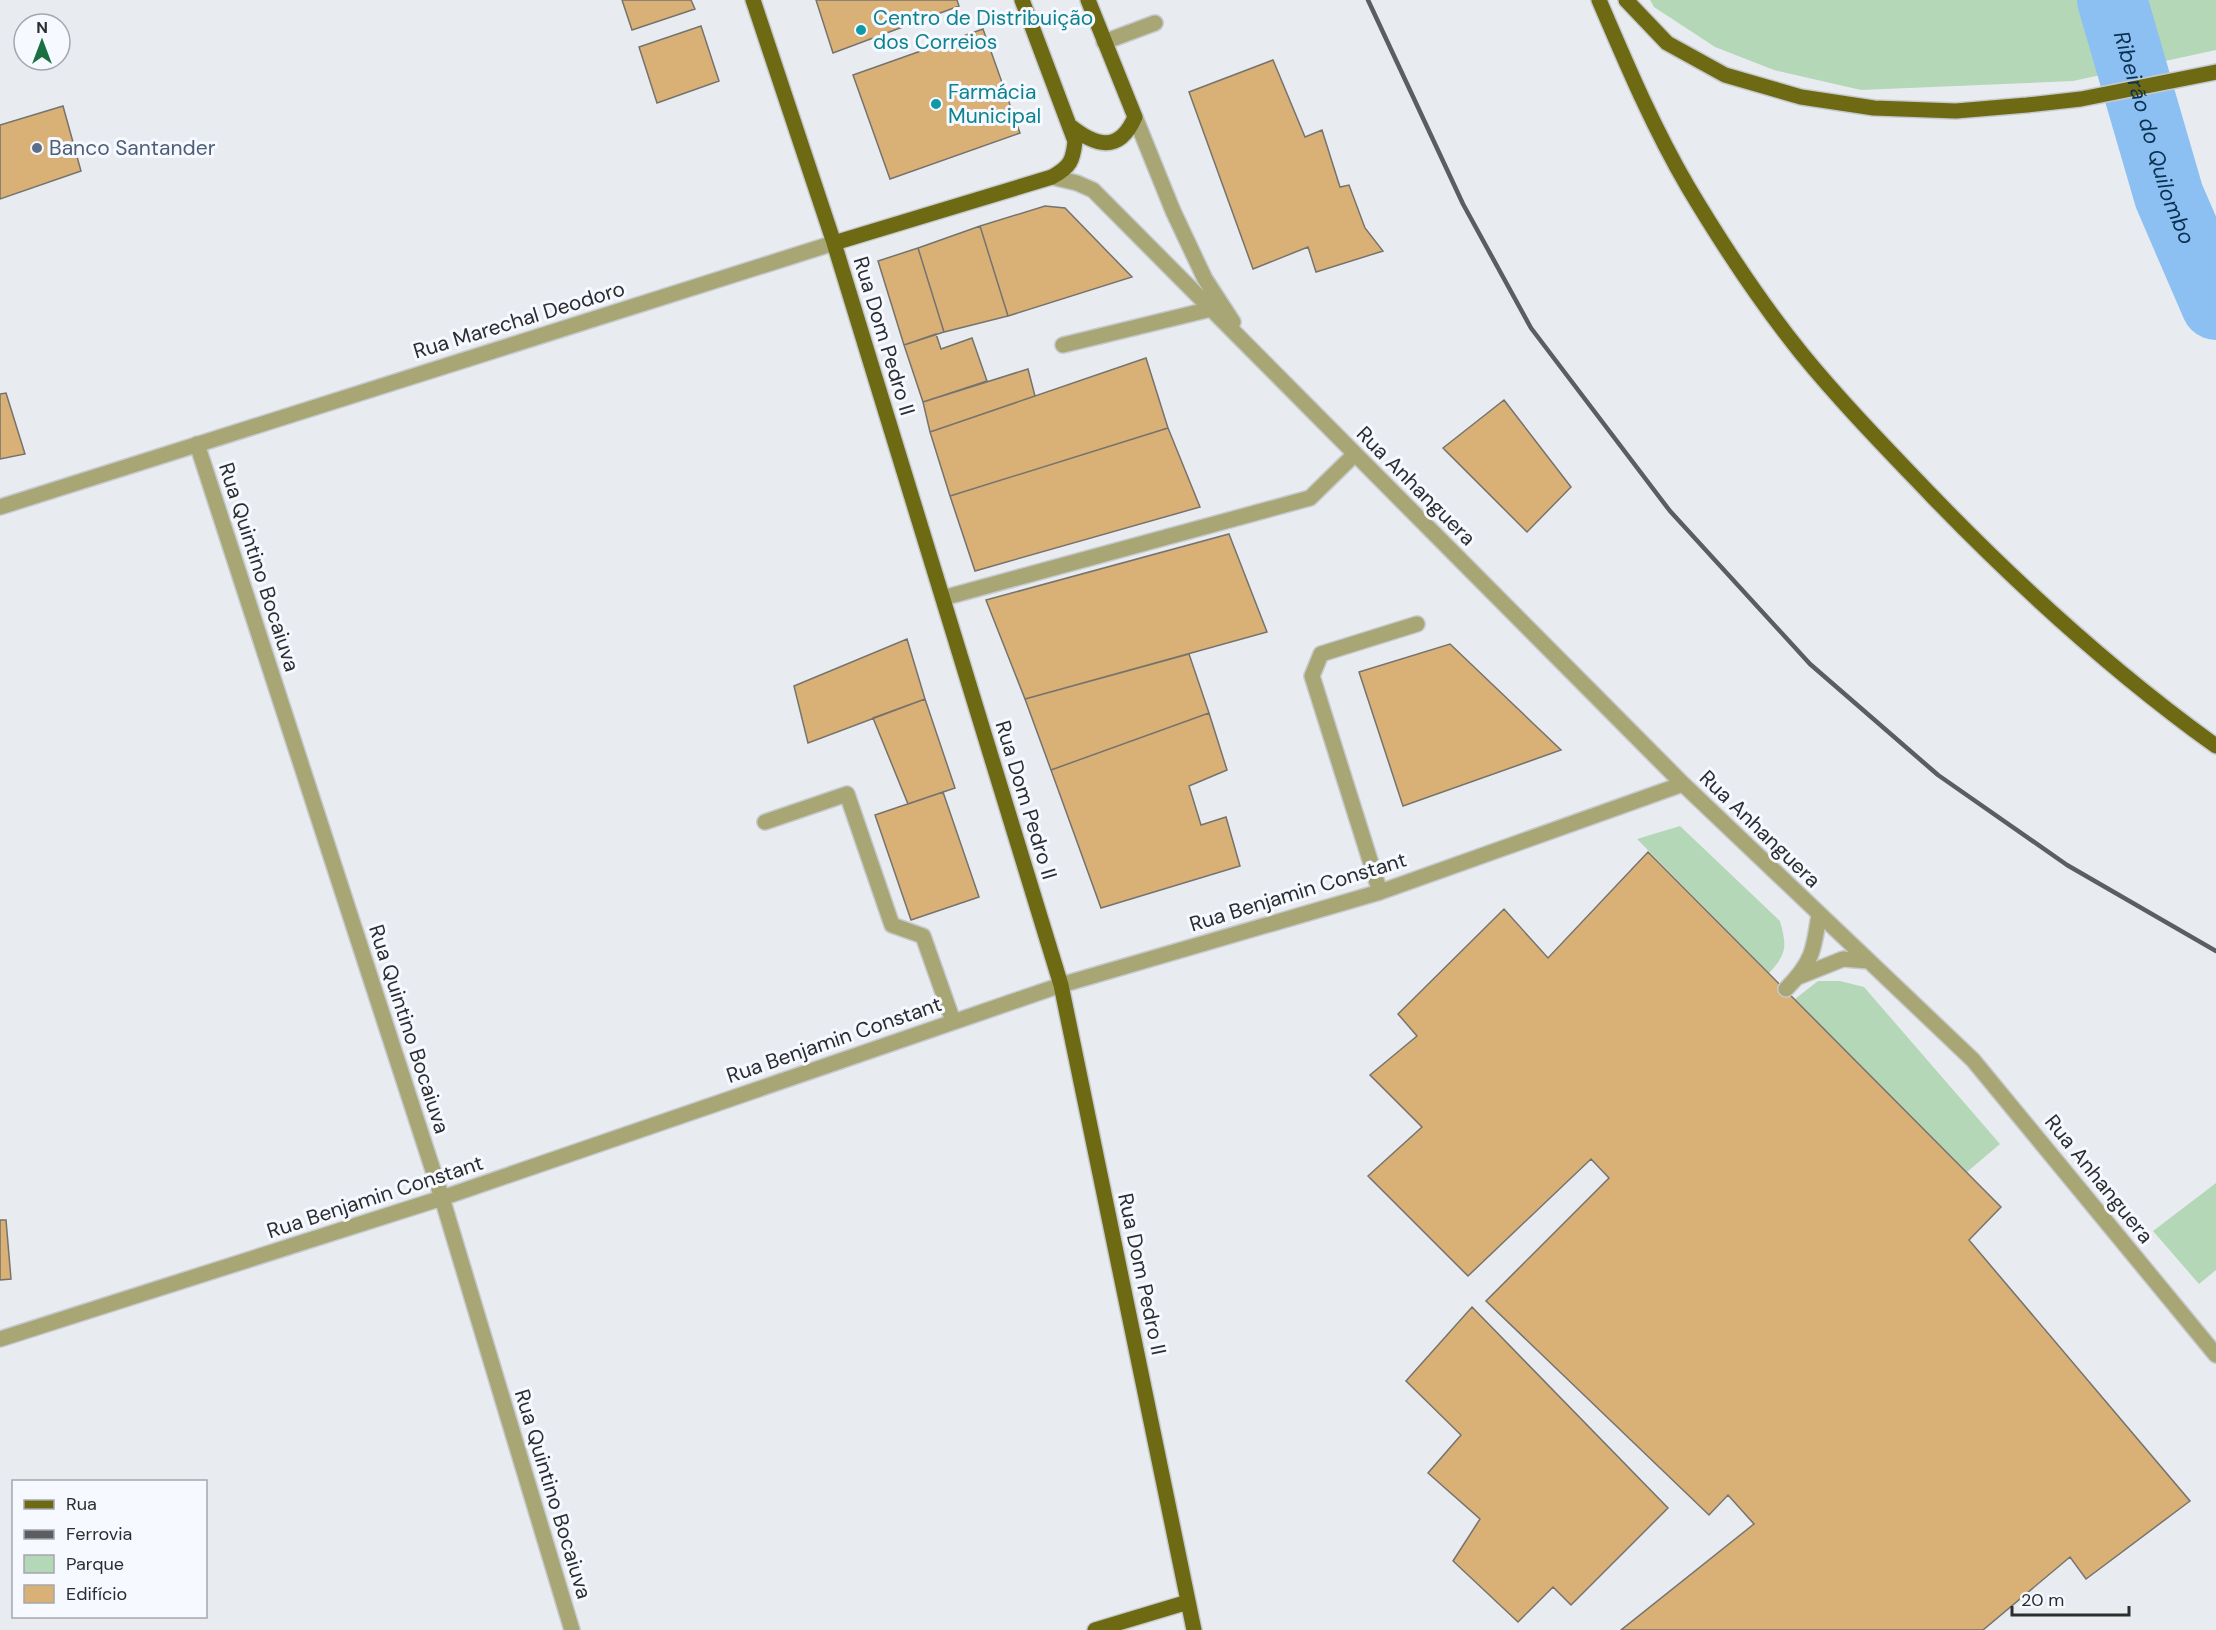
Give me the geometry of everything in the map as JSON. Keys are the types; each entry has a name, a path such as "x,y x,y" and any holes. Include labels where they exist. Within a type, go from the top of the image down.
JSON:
{"main road":[{"name":"Rua Dom Pedro II","path":"753,0 834,243 1060,985 1194,1630"},
{"path":"1022,0 1075,141 1074,154 1067,169 1052,177"},
{"name":"Rua Anhanguera","path":"1088,0 1135,117"},
{"path":"1599,0 1635,84 1688,186 1742,272 1802,354 1899,462 1996,562 2084,642 2216,746"},
{"path":"1626,0 1667,43 1725,75 1801,97 1874,108 1956,111 2081,99 2216,72"},
{"path":"1068,124 1083,137 1099,143 1116,141 1129,132 1135,117"},
{"name":"Rua Marechal Deodoro","path":"834,243 1052,177"},
{"path":"1095,1630 1188,1602"}],"street":[{"path":"1104,42 1155,23"},
{"name":"Rua Anhanguera","path":"1135,117 1173,211 1205,279 1253,352"},
{"name":"Rua Anhanguera","path":"1052,177 1077,183 1093,190 1683,784 1973,1060 2216,1355"},
{"name":"Rua Marechal Deodoro","path":"0,507 834,243"},
{"path":"1063,345 1211,309"},
{"name":"Rua Quintino Bocaiuva","path":"197,444 442,1198 572,1630"},
{"path":"942,598 1310,498 1355,454"},
{"path":"1380,892 1312,676 1321,654 1417,624"},
{"name":"Rua Benjamin Constant","path":"0,1339 442,1198 1060,985 1380,892 1683,784"},
{"path":"765,822 847,794 892,925 923,936 953,1022"},
{"path":"1786,988 1798,977 1813,952 1819,914"},
{"path":"1798,977 1843,959 1869,961"}],"green space":[{"path":"1650,0 2216,0 2216,50 2073,81 1861,90 1774,70 1715,47 1654,7"},
{"path":"1680,826 1780,921 1784,949 1769,973 1637,839"},
{"path":"1818,981 1840,981 1864,987 2000,1144 1967,1172 1795,999"},
{"path":"2216,1183 2216,1270 2199,1284 2153,1231"}],"building":[{"path":"622,0 691,0 695,9 632,30"},
{"name":"Centro de Distribuição dos Correios","path":"816,0 957,0 959,6 833,53"},
{"path":"701,26 719,81 657,103 639,47"},
{"name":"Farmácia Municipal","path":"983,29 1020,133 890,179 853,75"},
{"path":"1273,60 1305,137 1322,130 1340,187 1349,185 1365,228 1383,251 1316,272 1308,247 1253,269 1189,92"},
{"name":"Banco Santander","path":"63,106 81,171 0,199 0,125"},
{"path":"1045,206 1065,208 1132,277 1008,316 980,226"},
{"path":"980,226 1008,316 944,332 918,248"},
{"path":"918,248 944,332 904,345 878,261"},
{"path":"936,334 941,349 972,338 987,381 923,402 904,345"},
{"path":"1146,358 1168,428 950,496 930,432"},
{"path":"1028,369 1035,396 930,432 923,402"},
{"path":"6,393 25,454 0,459 0,394"},
{"path":"1504,400 1571,487 1527,532 1443,448"},
{"path":"1168,428 1200,507 975,571 950,496"},
{"path":"1229,534 1267,632 1025,699 986,600"},
{"path":"907,639 925,699 808,743 794,686"},
{"path":"1450,644 1561,750 1403,806 1359,672"},
{"path":"1189,654 1209,713 1051,770 1025,699"},
{"path":"925,699 955,788 908,804 873,718"},
{"path":"1209,713 1227,770 1189,786 1201,825 1226,817 1240,866 1101,908 1051,770"},
{"path":"943,792 979,897 911,920 875,815"},
{"path":"1648,852 2001,1207 1969,1240 2190,1501 2086,1579 2070,1557 1983,1630 1621,1630 1754,1524 1728,1495 1709,1515 1486,1301 1609,1178 1591,1159 1468,1276 1368,1176 1422,1127 1370,1075 1417,1036 1398,1014 1504,909 1548,958"},
{"path":"0,1220 6,1220 11,1279 0,1280"},
{"path":"1472,1307 1668,1508 1571,1605 1553,1587 1518,1622 1453,1561 1480,1519 1428,1473 1461,1435 1406,1381"}],"waterway":[{"name":"Ribeirão do Quilombo","path":"2112,0 2169,196 2216,305"}],"railway":[{"path":"1368,0 1463,204 1531,328 1670,511 1810,664 1938,775 2067,865 2216,951"}],"place":[{"name":"Centro de Distribuição dos Correios","path":"861,30"},
{"name":"Farmácia Municipal","path":"936,104"},
{"name":"Banco Santander","path":"37,148"}]}
